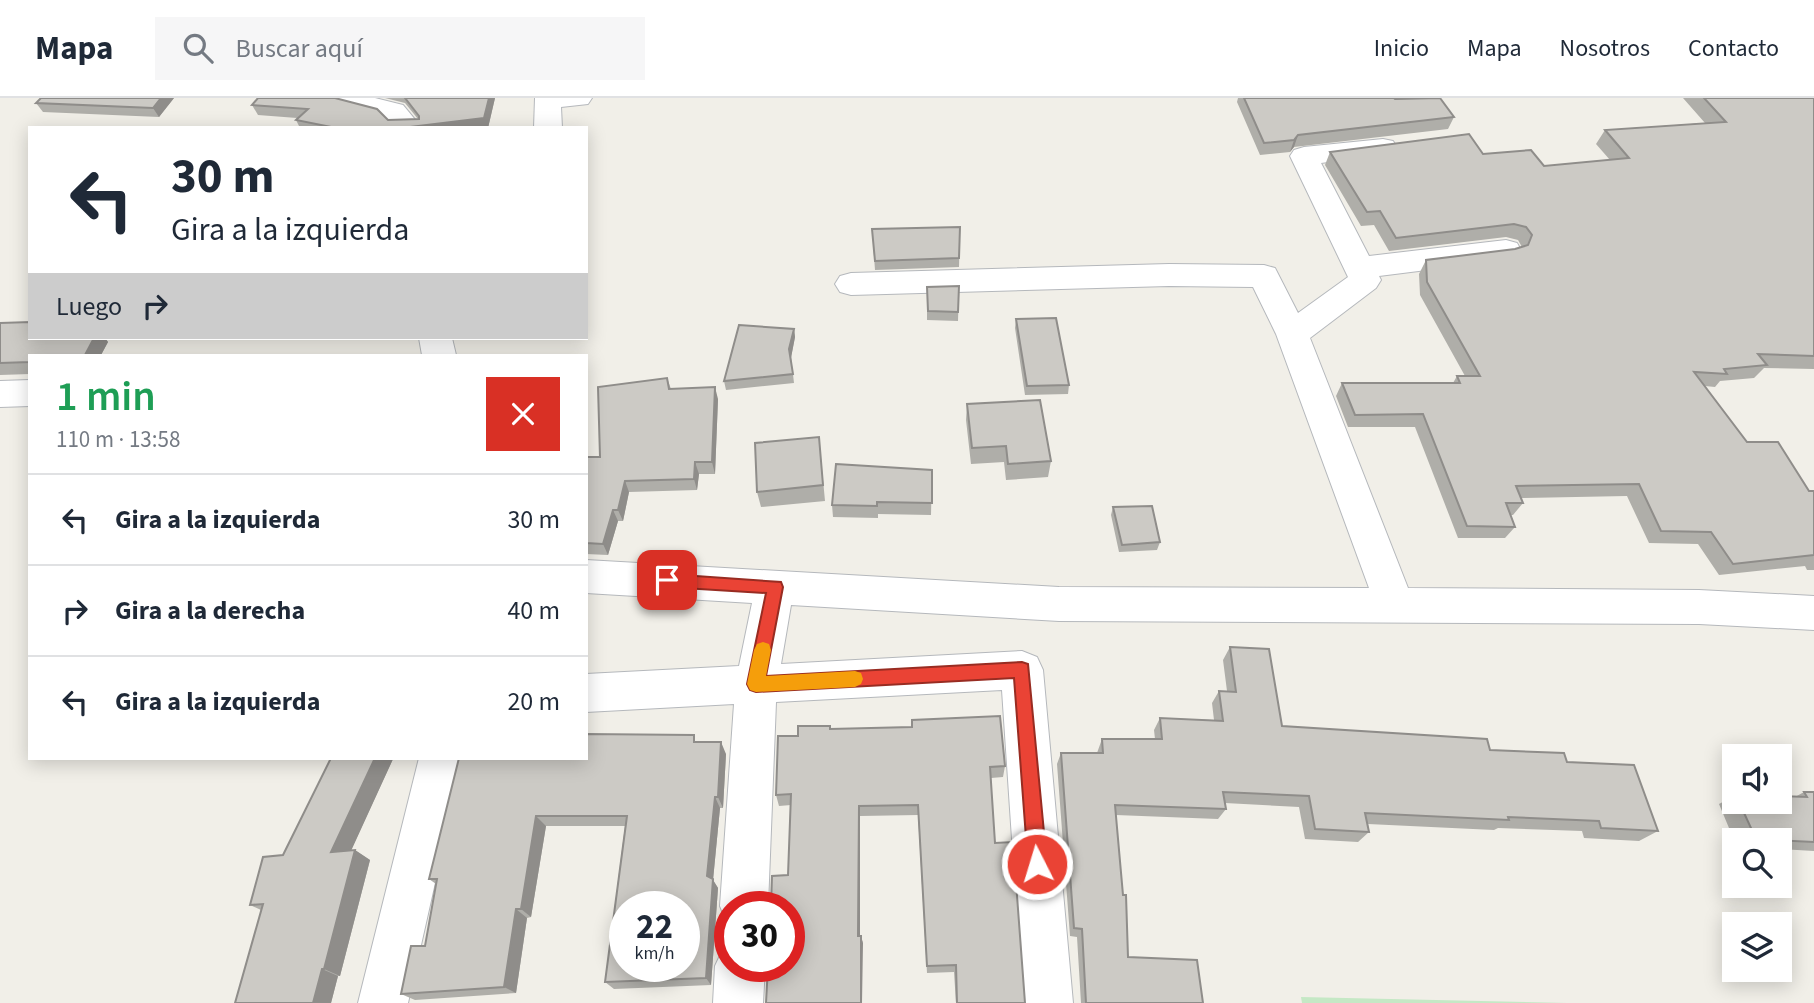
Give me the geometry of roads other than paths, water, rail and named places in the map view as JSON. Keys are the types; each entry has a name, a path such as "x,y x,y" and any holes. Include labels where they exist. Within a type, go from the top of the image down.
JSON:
{"street":[{"path":"343,98 393,111 406,126"},
{"path":"548,126 547,100 579,98"},
{"path":"1292,334 1365,279 1304,156 1409,144"},
{"path":"1359,268 1506,250"},
{"path":"851,284 1170,275 1264,276 1292,334 1395,606"},
{"path":"0,394 28,393"},
{"path":"588,576 1059,604 1699,607 1814,613"},
{"path":"745,891 756,684 775,587"},
{"path":"588,693 1022,670 1048,1003"},
{"path":"383,1003 441,760"},
{"path":"738,1003 739,982"}]}
